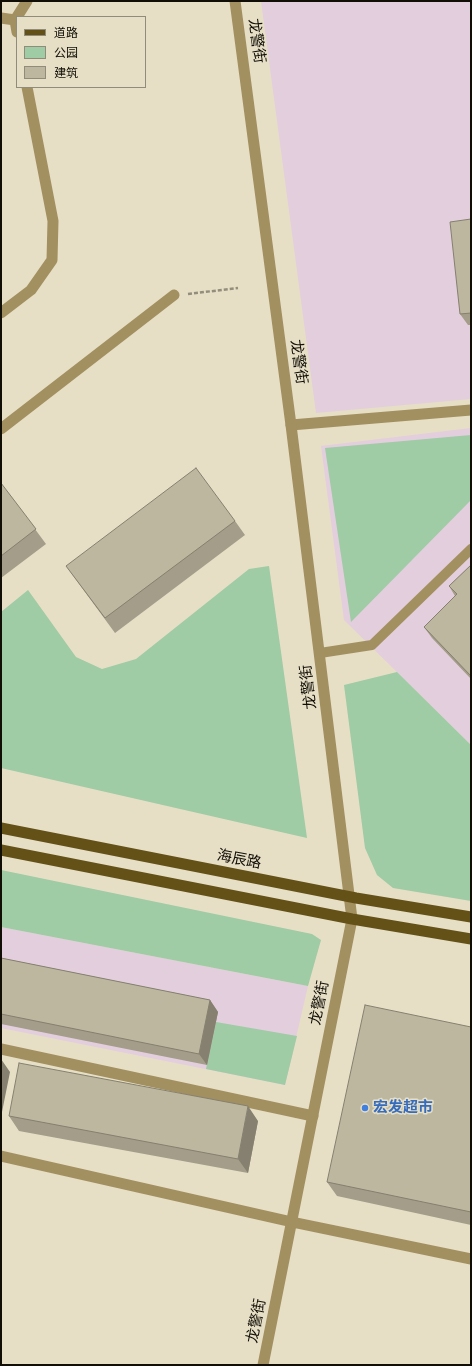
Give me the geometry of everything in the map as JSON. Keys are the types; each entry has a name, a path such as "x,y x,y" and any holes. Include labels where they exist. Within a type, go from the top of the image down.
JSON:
{"main road":[{"name":"海辰路","path":"1,828 349,897 471,918"},
{"path":"1,850 352,919 471,938"}],"street":[{"path":"18,16 27,1"},
{"name":"龙警街","path":"235,1 291,425 352,919 264,1365"},
{"path":"1,18 15,20 16,26"},
{"path":"1,313 31,290 52,260 53,221 27,88"},
{"path":"1,429 174,296"},
{"path":"291,425 471,410"},
{"path":"1,1049 313,1116"},
{"path":"1,1156 292,1222 471,1259"}],"lane":[{"path":"320,653 372,645 471,549"}],"path":[{"path":"174,296 238,288"}],"shaded area":[{"path":"261,1 471,1 471,399 316,413"},
{"path":"471,428 471,745 344,620 321,446"},
{"path":"1,927 308,986 285,1085 1,1028"}],"green space":[{"path":"471,435 471,500 351,622 325,448"},
{"path":"269,566 307,838 1,768 1,612 28,590 76,657 102,669 136,659 249,569"},
{"path":"397,672 471,745 471,901 393,888 377,875 365,848 344,685"},
{"path":"1,870 312,934 321,940 308,986 1,927"},
{"path":"216,1022 297,1036 285,1085 206,1069"}],"building":[{"path":"471,219 471,313 460,314 450,222"},
{"path":"196,468 235,521 105,618 66,566"},
{"path":"1,483 36,529 1,556"},
{"path":"471,565 471,676 424,627 457,594 449,586"},
{"path":"1,958 210,1000 199,1054 1,1014"},
{"path":"365,1005 471,1027 471,1212 327,1182"},
{"path":"19,1063 248,1106 238,1159 9,1116"}],"place":[{"name":"宏发超市","path":"365,1108"}]}
